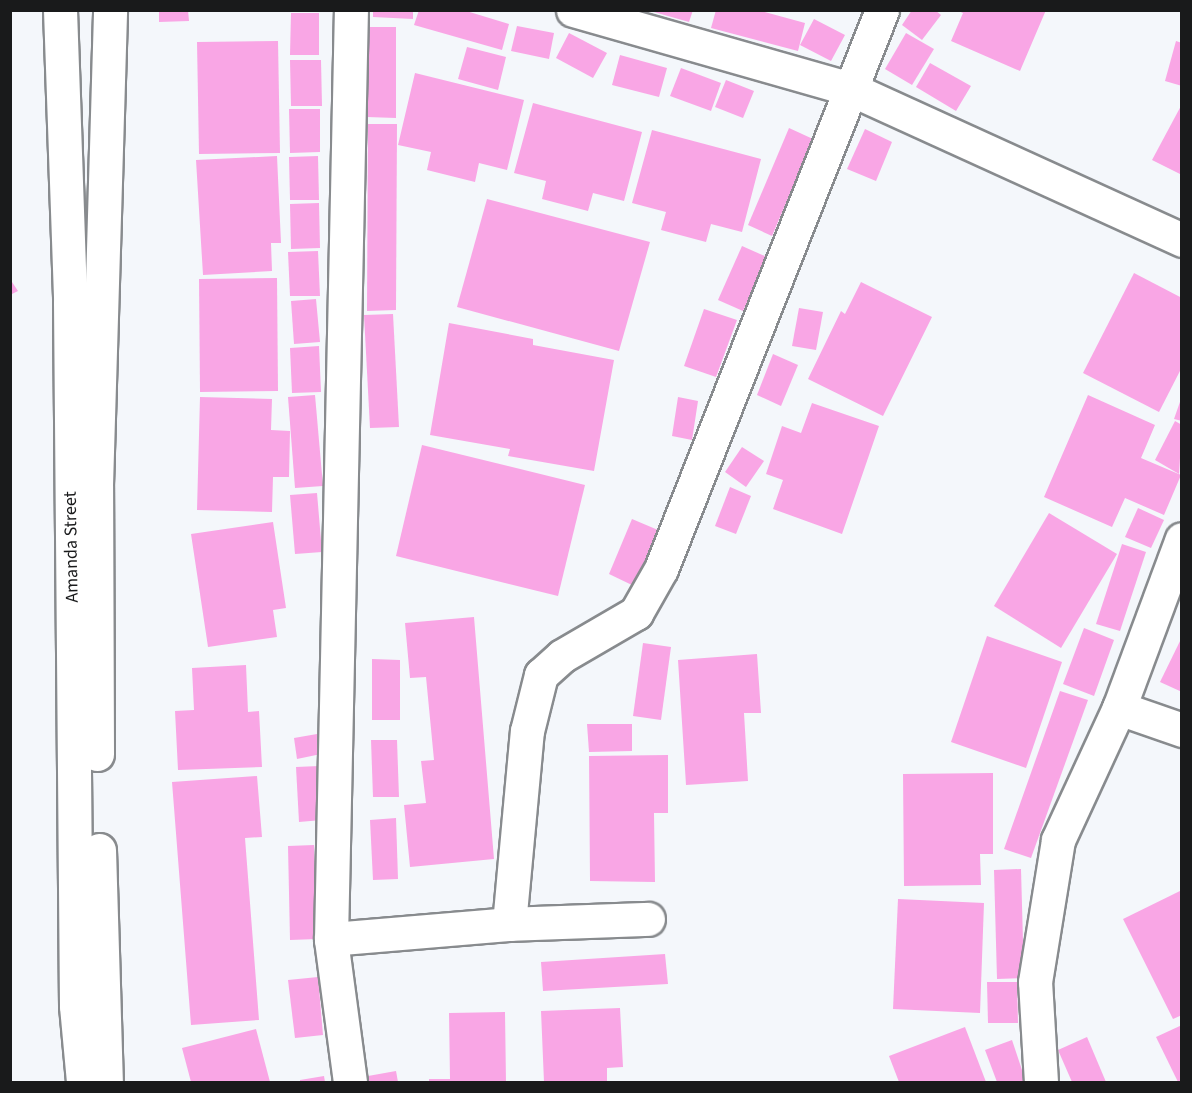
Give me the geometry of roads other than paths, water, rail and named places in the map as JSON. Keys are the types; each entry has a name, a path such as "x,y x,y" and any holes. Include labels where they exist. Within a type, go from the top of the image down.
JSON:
{"street":[{"name":"Amanda Street","path":"60,10 62,145 106,1083"},
{"name":"Amanda Street","path":"83,1083 76,1006 84,580 110,10"},
{"path":"350,1083 331,939 351,10"},
{"path":"573,10 851,89 1182,240"},
{"path":"509,924 527,731 541,675 562,656 636,613 661,569 882,10"},
{"path":"62,145 103,147"},
{"path":"1041,1083 1035,982 1058,840 1119,708 1182,539"},
{"path":"1119,708 1182,730"},
{"path":"331,939 509,924 648,919"}]}
